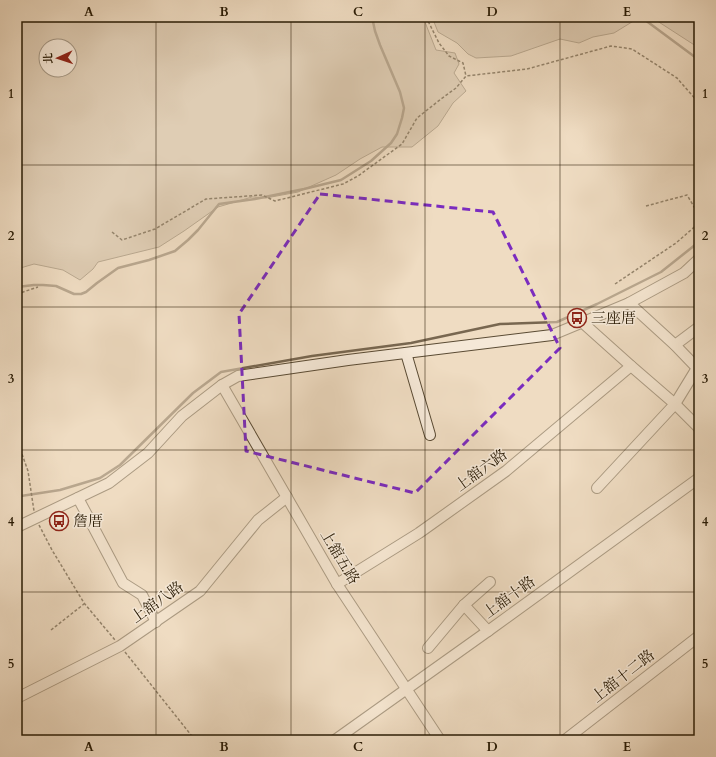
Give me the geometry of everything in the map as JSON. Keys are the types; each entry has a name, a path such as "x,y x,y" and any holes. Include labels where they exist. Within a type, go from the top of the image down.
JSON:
{"street":[{"path":"17,527 109,483 148,452 182,416 222,385 238,376 340,361 552,335 629,303 684,273 699,259"},
{"path":"597,488 675,404 698,369 675,345 629,303"},
{"path":"583,322 675,404 699,428"},
{"path":"675,345 699,327"},
{"path":"406,353 430,434"},
{"name":"上舘六路","path":"338,584 419,533 506,471 631,366"},
{"name":"上舘五路","path":"222,385 338,584 440,740"},
{"name":"上舘十路","path":"335,740 699,478"},
{"name":"上舘八路","path":"17,698 120,646 200,591 258,520 287,497"},
{"path":"78,498 123,583 142,595 156,622"},
{"path":"428,648 464,605 490,582"},
{"path":"464,605 488,630"},
{"name":"上舘十二路","path":"565,740 699,636"}],"path":[{"path":"426,17 439,43 449,56 463,63 466,76"},
{"path":"112,232 122,240 155,229 206,199 262,195 275,201 343,184 358,176 402,144 417,118 456,88 466,76 527,69 611,46 632,49 671,74 677,78 699,104"},
{"path":"646,206 687,195 699,215"},
{"path":"615,284 676,243 699,223"},
{"path":"17,294 38,287"},
{"path":"17,440 28,471 35,519 52,550 84,603 195,740"},
{"path":"51,630 84,603"}],"highlighted area":[{"path":"320,194 493,212 560,348 415,493 246,451 239,314"}],"shaded area":[{"path":"17,17 423,17 436,50 455,53 459,64 454,73 466,91 453,103 438,126 412,147 382,147 336,175 298,192 266,198 252,197 218,207 159,247 98,262 93,269 80,280 63,270 34,264 17,269"},
{"path":"432,17 640,17 614,33 593,37 579,43 560,39 511,56 476,58 468,54 457,43 438,32"},
{"path":"651,17 699,17 699,48"}],"waterway":[{"path":"17,287 34,285 56,286 74,294 81,294 86,292 118,268 175,251 198,230 219,204 255,199 341,180 371,161 391,143 397,134 404,108 400,92 375,31 372,17"},
{"path":"641,17 699,60"},
{"path":"17,498 21,496 60,490 100,478 120,465 193,393 221,372 312,356 411,343 500,324 557,322 661,272 699,241"}],"place":[{"name":"三座厝","path":"577,318"},
{"name":"詹厝","path":"59,521"}]}
